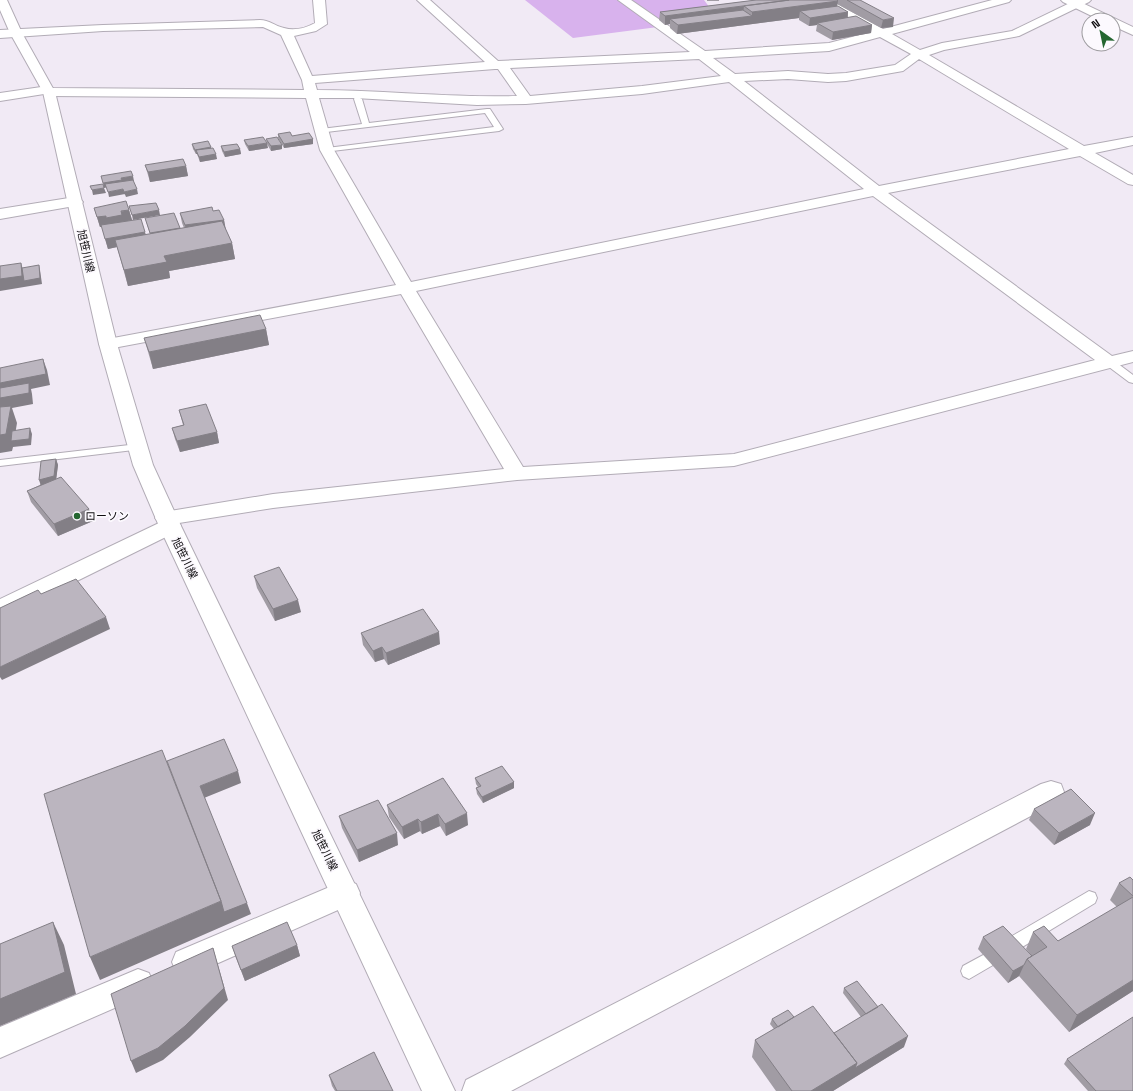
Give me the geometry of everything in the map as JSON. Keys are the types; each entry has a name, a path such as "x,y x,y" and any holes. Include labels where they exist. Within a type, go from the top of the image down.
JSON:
{"street":[{"name":"旭笹川線","path":"1,0 8,33 48,91 108,344 143,465 168,522 439,1091"},
{"path":"8,33 103,28 260,23 269,24 277,30 286,32 307,30 321,24 319,0"},
{"path":"423,0 498,65 526,100"},
{"path":"624,0 701,54 876,191 1109,362"},
{"path":"822,0 919,54 1133,181"},
{"path":"0,97 48,91 310,86 498,65 829,47 1005,0"},
{"path":"310,86 355,94 477,101 526,100 642,90 733,78 788,74 828,78 846,77 899,68 919,54 942,47 1015,34 1031,28 1076,1 1095,12"},
{"path":"1121,26 1133,31"},
{"path":"286,32 310,86 327,150 406,288 517,474"},
{"path":"108,344 406,288 876,191 1133,141"},
{"path":"0,214 75,202"},
{"path":"0,609 168,522 273,501 517,474 734,460 1133,356"},
{"path":"478,1091 1051,792"},
{"path":"0,1043 346,893"}],"lane":[{"path":"358,99 366,126"},
{"path":"321,131 488,111 499,129 327,150"},
{"path":"1109,362 1133,380"},
{"path":"0,463 138,447"},
{"path":"1008,947 1089,898"},
{"path":"969,971 988,960"}],"shaded area":[{"path":"525,0 619,0 658,27 573,38"},
{"path":"629,0 704,0 713,12 657,19"}],"building":[{"path":"756,0 789,0 665,16 660,12"},
{"path":"790,0 838,1 752,12 744,6"},
{"path":"847,0 860,0 894,18 883,20"},
{"path":"838,6 848,12 810,18 800,11"},
{"path":"743,10 752,16 678,25 670,19"},
{"path":"856,16 872,25 833,32 817,23"},
{"path":"290,132 292,136 309,133 313,139 284,144 278,134"},
{"path":"263,137 267,143 248,146 244,140"},
{"path":"277,137 282,145 271,146 266,139"},
{"path":"208,141 211,147 195,150 192,144"},
{"path":"237,144 240,149 224,152 221,146"},
{"path":"213,148 216,154 199,157 196,150"},
{"path":"183,159 186,166 148,172 145,165"},
{"path":"131,171 133,176 121,178 122,180 103,183 101,176"},
{"path":"133,180 137,189 124,192 123,189 108,192 105,184"},
{"path":"103,184 104,188 92,190 90,186"},
{"path":"126,201 129,210 121,211 122,215 106,218 106,216 97,217 94,208"},
{"path":"156,203 159,210 132,215 129,206"},
{"path":"212,207 213,211 219,210 224,220 185,225 180,213"},
{"path":"174,213 180,228 150,233 145,218"},
{"path":"141,219 145,232 105,239 101,225"},
{"path":"222,221 232,243 164,256 167,262 124,270 115,240"},
{"path":"21,263 22,276 0,279 0,266"},
{"path":"39,265 40,278 24,281 22,268"},
{"path":"260,315 266,329 149,352 144,338"},
{"path":"43,359 46,374 0,383 0,368"},
{"path":"29,383 29,393 0,398 0,388"},
{"path":"206,404 217,432 177,441 172,428 184,425 179,410"},
{"path":"11,406 6,434 0,435 0,407"},
{"path":"30,428 29,439 11,441 12,431"},
{"path":"56,459 54,476 39,480 41,461"},
{"path":"61,477 89,509 54,524 27,491"},
{"path":"279,567 298,600 273,609 254,576"},
{"path":"76,579 106,617 0,667 0,608 38,590 41,594"},
{"path":"423,609 439,632 386,653 382,647 373,651 361,633"},
{"path":"224,739 238,771 200,786 247,903 224,912 167,761"},
{"path":"162,750 221,901 90,957 44,794"},
{"path":"502,766 514,782 482,797 476,788 481,786 475,778"},
{"path":"443,778 467,813 445,824 438,814 421,822 418,819 402,827 387,805"},
{"path":"1071,789 1095,813 1059,833 1034,809"},
{"path":"378,800 397,833 357,850 339,816"},
{"path":"1130,877 1133,880 1133,896 1119,883"},
{"path":"1133,897 1133,980 1077,1015 1027,959 1047,947 1033,932 1044,926 1058,941"},
{"path":"53,922 65,972 0,999 0,944"},
{"path":"287,922 297,945 241,970 232,946"},
{"path":"1003,926 1032,956 1027,959 1024,965 1013,971 983,937"},
{"path":"213,948 224,988 185,1026 158,1048 131,1061 111,994"},
{"path":"857,981 878,1007 866,1014 844,988"},
{"path":"882,1004 908,1036 855,1068 857,1063 834,1033"},
{"path":"813,1006 857,1063 811,1091 792,1091 755,1040"},
{"path":"788,1010 794,1017 778,1027 772,1019"},
{"path":"1133,1017 1133,1091 1096,1091 1067,1059"},
{"path":"374,1052 393,1091 337,1091 329,1075"}],"place":[{"name":"ローソン","path":"77,516"}]}
